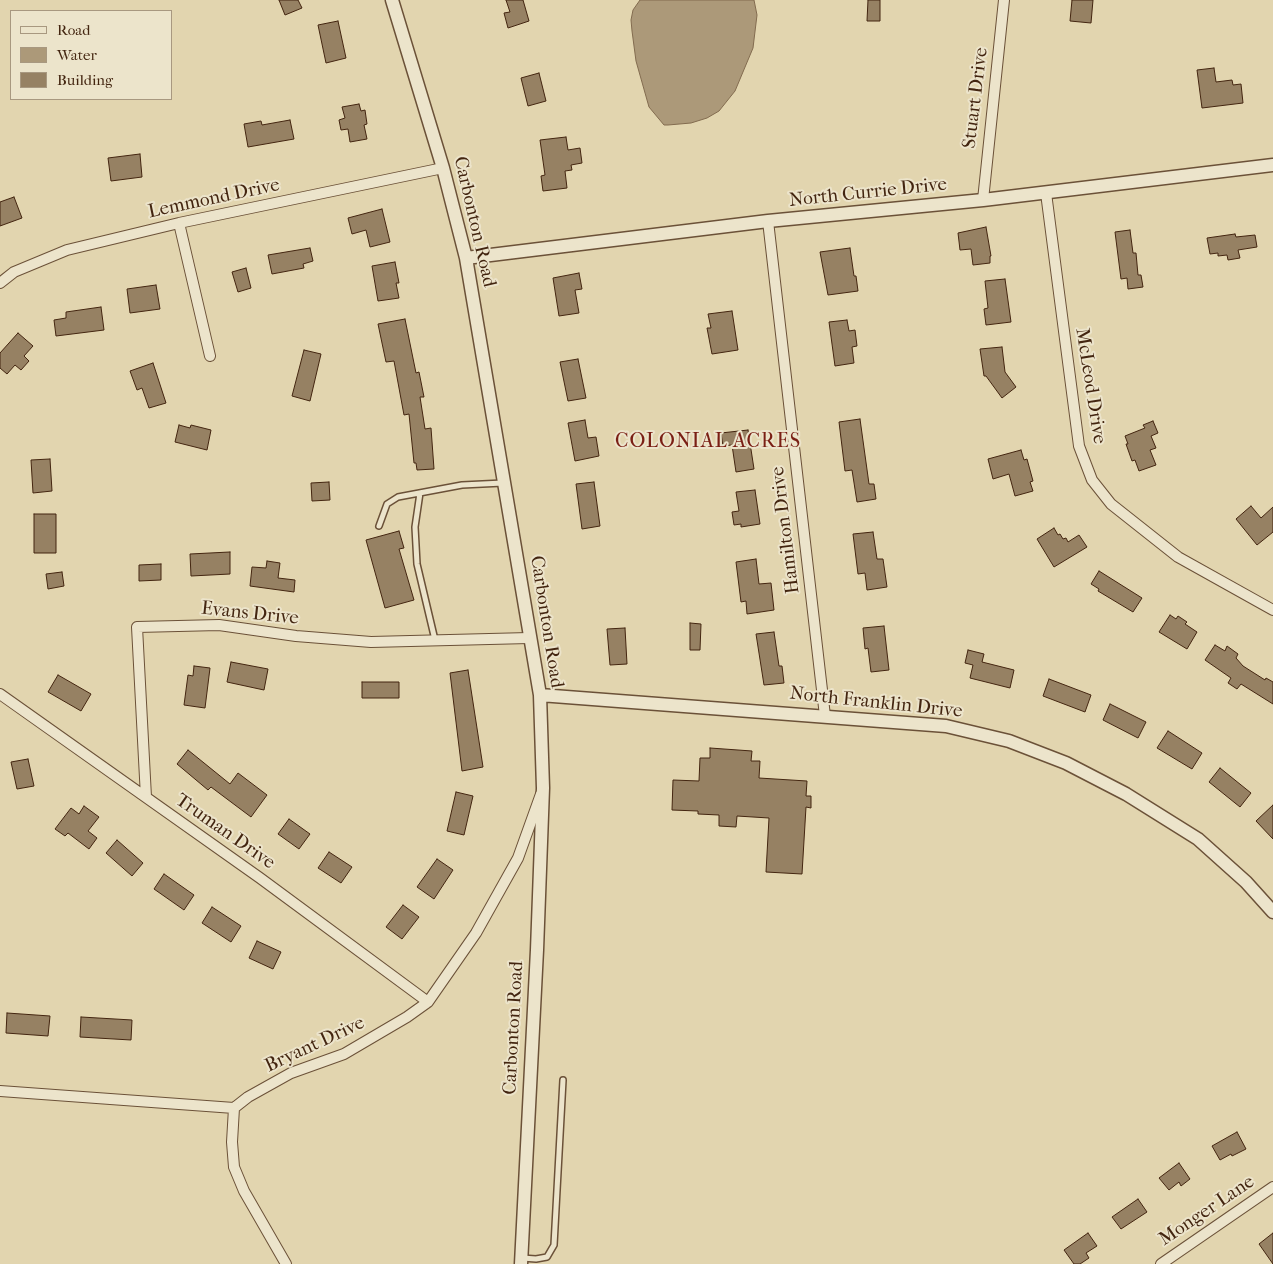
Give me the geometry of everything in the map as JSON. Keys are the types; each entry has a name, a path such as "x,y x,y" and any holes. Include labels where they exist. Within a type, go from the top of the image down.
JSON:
{"street":[{"name":"Carbonton Road","path":"392,0 443,168 466,258 540,695 542,788 537,950 521,1261"},
{"name":"Stuart Drive","path":"983,200 1004,0"},
{"name":"North Currie Drive","path":"466,258 768,221 983,200 1273,165"},
{"name":"Lemmond Drive","path":"0,283 14,272 67,250 179,224 443,168"},
{"name":"McLeod Drive","path":"1046,193 1079,446 1092,480 1111,504 1178,557 1273,610"},
{"name":"Hamilton Drive","path":"768,221 825,716"},
{"path":"179,224 210,356"},
{"path":"1263,604 1273,596"},
{"name":"Evans Drive","path":"146,797 137,627 219,624 296,636 372,642 529,638"},
{"name":"Truman Drive","path":"0,694 260,878 428,1002"},
{"name":"North Franklin Drive","path":"540,695 946,726 1009,740 1066,763 1126,794 1198,839 1246,882 1273,912"},
{"name":"Bryant Drive","path":"234,1108 248,1097 291,1073 344,1054 407,1017 428,1002 476,933 518,858 542,788"},
{"path":"0,1091 234,1108 232,1142 234,1167 244,1192 286,1264"},
{"name":"Monger Lane","path":"1161,1264 1273,1187"}],"lane":[{"path":"379,526 387,504 398,497 462,485 503,482"},
{"path":"420,493 415,527 417,564 435,641"},
{"path":"521,1261 547,1257 554,1245 563,1080"}],"water":[{"path":"640,0 754,0 757,15 753,48 735,91 719,111 707,118 691,123 664,125 649,107 636,61 631,20 633,10"}],"building":[{"path":"279,0 298,0 302,8 285,15"},
{"path":"506,0 523,0 529,21 508,28 504,13 510,12"},
{"path":"868,0 880,0 880,21 867,21"},
{"path":"1072,0 1093,0 1091,23 1070,21"},
{"path":"338,21 346,58 326,63 318,25"},
{"path":"1214,68 1216,82 1232,80 1233,85 1241,84 1243,103 1202,108 1197,70"},
{"path":"539,73 546,101 528,106 521,78"},
{"path":"359,104 361,111 365,110 367,124 364,125 367,139 350,142 348,129 341,130 339,120 345,118 342,107"},
{"path":"290,120 294,139 248,147 244,124 261,121 262,125"},
{"path":"566,137 568,150 580,148 582,163 571,165 572,170 565,171 567,188 543,191 541,176 545,175 540,140"},
{"path":"140,154 142,177 111,181 108,158"},
{"path":"14,197 22,218 0,226 0,202"},
{"path":"382,209 390,242 370,247 366,230 352,234 348,218"},
{"path":"986,227 991,256 990,263 973,265 971,249 960,250 958,233"},
{"path":"1130,230 1133,253 1136,253 1138,275 1141,275 1143,287 1128,289 1127,278 1121,279 1115,232"},
{"path":"1235,234 1236,237 1255,235 1257,247 1238,250 1240,258 1228,260 1227,255 1218,256 1218,253 1210,254 1207,238"},
{"path":"310,248 313,261 303,264 304,268 272,274 268,255"},
{"path":"850,248 858,291 828,295 820,252"},
{"path":"395,262 399,283 396,283 399,298 378,301 372,266"},
{"path":"246,268 251,288 238,292 232,272"},
{"path":"579,273 582,289 575,290 579,313 559,316 553,278"},
{"path":"1005,279 1011,322 986,325 984,309 988,308 985,281"},
{"path":"156,285 160,309 130,313 127,289"},
{"path":"101,307 104,330 56,336 54,320 66,318 66,312"},
{"path":"732,311 738,350 712,354 707,328 711,328 708,314"},
{"path":"405,319 416,373 419,372 424,397 420,397 425,429 431,428 434,469 417,470 416,463 414,463 409,414 404,415 394,361 386,362 378,324"},
{"path":"847,320 849,331 855,330 857,346 852,347 854,363 835,366 829,322"},
{"path":"18,333 33,346 24,356 29,361 21,370 15,365 7,374 0,368 0,353"},
{"path":"1002,347 1005,372 1016,387 1002,398 986,376 984,376 980,349"},
{"path":"304,350 321,354 310,401 292,396"},
{"path":"578,359 586,398 568,401 560,362"},
{"path":"153,363 166,403 149,408 142,388 137,390 130,371"},
{"path":"860,419 869,484 874,484 876,499 857,502 852,470 845,471 839,422"},
{"path":"585,420 588,438 596,437 599,456 575,461 568,423"},
{"path":"1153,421 1158,433 1151,436 1156,448 1150,450 1156,465 1139,471 1135,460 1132,461 1125,436 1145,428 1143,425"},
{"path":"179,425 190,428 191,425 211,430 207,450 175,442"},
{"path":"748,430 754,469 736,472 732,445 723,446 721,433"},
{"path":"1021,450 1024,460 1027,459 1033,481 1030,482 1033,491 1015,496 1009,474 993,479 988,459"},
{"path":"50,459 52,491 33,493 31,460"},
{"path":"329,482 330,500 312,501 311,483"},
{"path":"594,482 600,526 582,529 576,484"},
{"path":"755,490 760,524 741,527 741,524 734,525 732,512 739,511 736,492"},
{"path":"1251,506 1261,518 1273,507 1273,532 1257,545 1236,519"},
{"path":"34,514 56,514 56,553 34,553"},
{"path":"1054,528 1058,535 1060,534 1063,539 1066,538 1068,542 1079,535 1087,547 1054,567 1037,539"},
{"path":"399,531 404,548 399,549 414,600 385,608 366,540"},
{"path":"873,532 877,559 883,559 887,587 867,590 865,573 858,574 853,534"},
{"path":"230,552 230,574 191,576 190,554"},
{"path":"756,559 759,584 771,583 774,610 747,614 746,601 741,602 736,562"},
{"path":"267,561 280,563 278,578 295,580 294,592 250,586 252,567 266,568"},
{"path":"161,564 161,580 139,581 139,565"},
{"path":"1099,571 1142,598 1133,612 1098,591 1099,589 1091,584"},
{"path":"62,572 64,586 48,589 46,574"},
{"path":"1170,615 1176,619 1178,616 1187,622 1185,624 1197,632 1187,649 1159,632"},
{"path":"690,623 701,624 700,650 690,650"},
{"path":"884,626 889,670 871,672 868,648 865,649 863,628"},
{"path":"625,628 627,664 610,665 607,629"},
{"path":"774,632 779,666 782,666 784,683 764,685 756,634"},
{"path":"1215,645 1225,651 1227,646 1238,654 1236,658 1243,666 1265,680 1266,678 1273,682 1273,704 1241,684 1237,689 1228,683 1231,678 1205,660"},
{"path":"968,650 984,654 982,662 1014,670 1010,688 970,678 973,665 965,663"},
{"path":"231,662 268,669 264,690 227,682"},
{"path":"194,666 210,668 205,708 184,705 188,675 193,676"},
{"path":"468,670 483,767 462,771 450,673"},
{"path":"58,675 91,694 81,711 48,692"},
{"path":"1049,679 1091,695 1085,712 1043,696"},
{"path":"362,682 399,682 399,698 362,698"},
{"path":"1110,704 1146,722 1138,738 1103,720"},
{"path":"1168,731 1202,753 1192,769 1157,748"},
{"path":"710,748 752,751 751,761 760,761 759,778 807,781 806,796 811,796 811,808 806,807 802,874 766,872 769,818 737,816 736,827 719,826 719,815 698,814 698,811 672,810 673,780 699,781 700,758 710,758"},
{"path":"188,750 230,784 238,773 267,795 251,817 211,787 208,790 177,764"},
{"path":"28,759 34,786 17,789 11,762"},
{"path":"1220,768 1251,793 1240,807 1209,782"},
{"path":"456,792 473,796 464,835 447,831"},
{"path":"1273,805 1273,839 1256,821"},
{"path":"84,806 99,817 88,831 97,838 89,849 68,833 65,836 55,829 71,808 79,814"},
{"path":"289,819 310,834 299,849 278,834"},
{"path":"117,840 143,863 132,876 106,853"},
{"path":"329,852 352,867 341,883 318,868"},
{"path":"437,859 453,870 434,899 417,887"},
{"path":"164,874 194,895 184,910 154,889"},
{"path":"403,905 419,917 402,939 386,927"},
{"path":"212,907 241,926 231,942 202,923"},
{"path":"257,941 281,952 273,969 249,958"},
{"path":"7,1013 50,1016 48,1036 6,1033"},
{"path":"81,1017 132,1020 131,1040 80,1037"},
{"path":"1237,1132 1246,1149 1220,1160 1212,1146"},
{"path":"1179,1163 1190,1179 1181,1186 1179,1182 1169,1190 1159,1178"},
{"path":"1138,1199 1147,1212 1121,1229 1112,1217"},
{"path":"1088,1233 1097,1246 1086,1253 1089,1258 1080,1264 1074,1264 1064,1250"},
{"path":"1273,1233 1273,1264 1259,1244"}],"district":[{"name":"COLONIAL ACRES","path":"708,442"}]}
